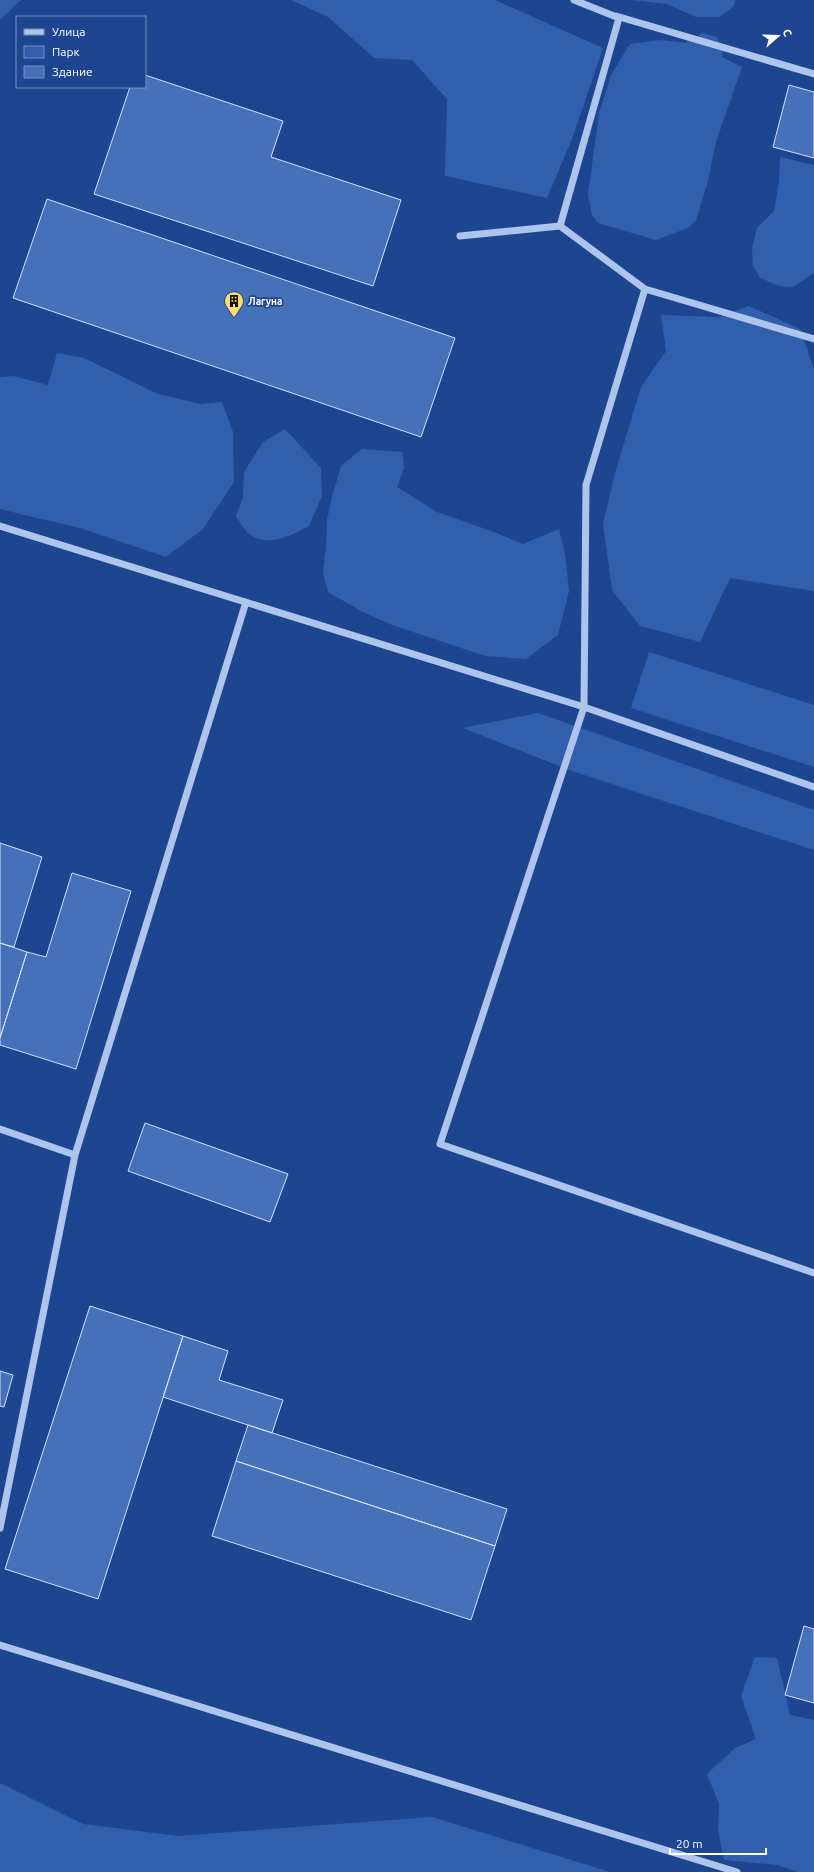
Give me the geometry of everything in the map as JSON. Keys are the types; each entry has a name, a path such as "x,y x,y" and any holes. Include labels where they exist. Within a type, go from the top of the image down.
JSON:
{"lane":[{"path":"560,226 619,18 574,0"},
{"path":"608,14 814,74"},
{"path":"460,236 560,226 645,289 814,339"},
{"path":"645,289 586,485 584,707 440,1144 814,1273"},
{"path":"0,526 584,707 814,787"},
{"path":"0,1528 75,1155 246,602"},
{"path":"0,1129 75,1155"},
{"path":"0,1645 737,1872"}],"green space":[{"path":"0,0 21,0 0,20"},
{"path":"291,0 495,0 603,48 572,139 547,198 445,176 447,99 412,60 374,58 328,17"},
{"path":"631,0 735,0 734,6 720,17 696,17 667,4"},
{"path":"703,33 717,37 723,51 722,57 742,67 716,142 708,181 696,220 688,228 656,240 598,223 592,215 588,195 599,113 611,75 630,44 661,40 685,43"},
{"path":"780,157 814,165 814,273 793,287 779,286 760,278 753,266 752,248 757,228 774,211 779,182"},
{"path":"749,306 800,329 814,369 814,591 730,578 700,642 640,626 612,590 603,524 615,473 641,387 666,351 661,315 719,317"},
{"path":"57,353 84,358 158,394 200,404 222,402 233,432 234,482 203,529 166,557 83,529 0,509 0,377 14,376 48,385"},
{"path":"285,429 321,468 322,496 309,526 281,538 273,540 259,539 247,532 236,516 243,498 244,472 263,442"},
{"path":"362,449 402,452 404,468 397,487 437,512 523,544 559,529 565,554 569,591 558,635 526,659 485,656 392,625 363,612 328,592 323,572 327,520 332,497 341,466"},
{"path":"649,652 814,705 814,767 631,708"},
{"path":"538,713 814,810 814,850 572,771 463,728"},
{"path":"755,1657 777,1658 790,1715 814,1720 814,1872 797,1872 778,1865 724,1860 718,1831 719,1804 707,1774 735,1748 756,1739 741,1696"},
{"path":"0,1783 83,1824 178,1836 432,1817 610,1872 0,1872"}],"building":[{"path":"146,75 283,121 271,157 401,200 373,286 94,194 130,88 146,88"},
{"path":"789,85 814,92 814,158 773,147"},
{"name":"Лагуна","path":"47,199 455,338 421,437 13,298"},
{"path":"0,843 42,857 14,947 0,943"},
{"path":"72,873 131,891 76,1069 0,1045 0,1038 27,952 46,957"},
{"path":"0,943 27,952 0,1038"},
{"path":"145,1123 288,1174 270,1222 128,1171"},
{"path":"90,1306 183,1336 98,1599 5,1569"},
{"path":"183,1336 228,1351 219,1380 283,1400 272,1433 163,1397"},
{"path":"0,1371 13,1375 4,1407 0,1406"},
{"path":"248,1425 507,1509 495,1546 236,1461"},
{"path":"236,1461 495,1546 471,1620 212,1536"},
{"path":"804,1626 814,1629 814,1703 785,1695"}],"place":[{"name":"Лагуна","path":"234,318"}]}
